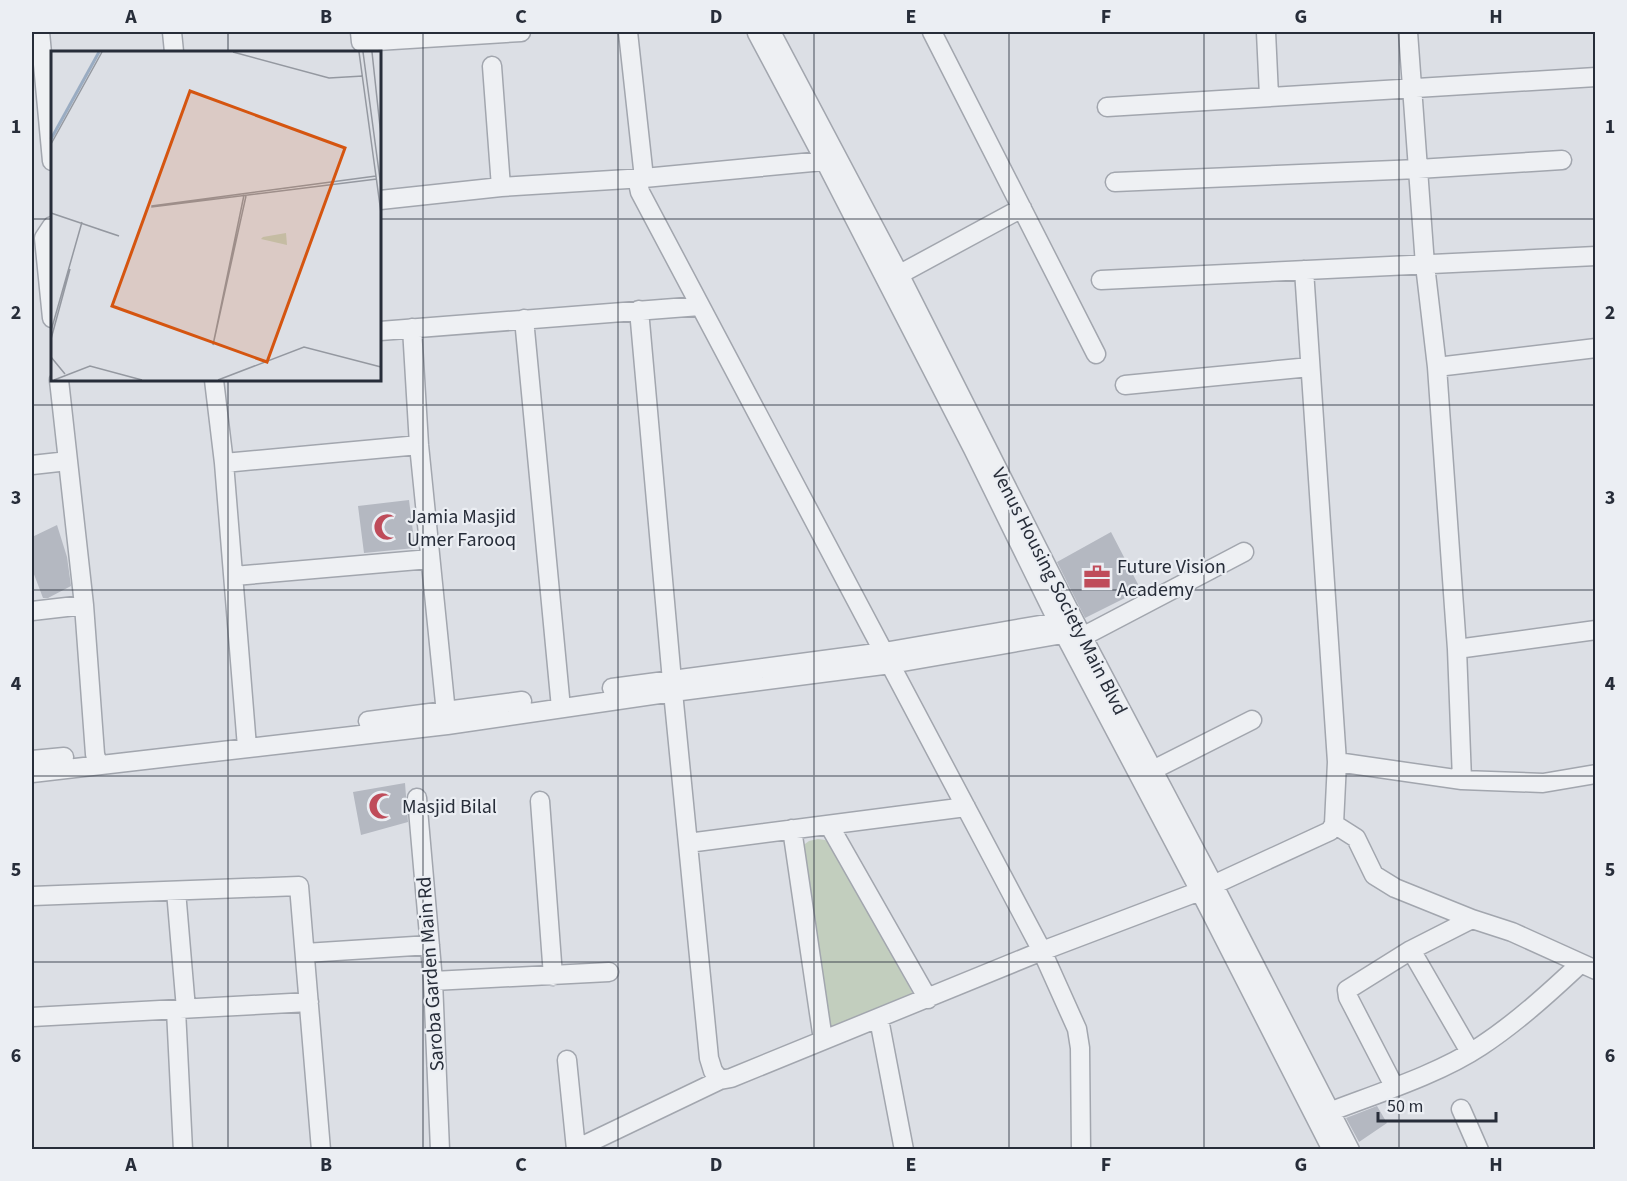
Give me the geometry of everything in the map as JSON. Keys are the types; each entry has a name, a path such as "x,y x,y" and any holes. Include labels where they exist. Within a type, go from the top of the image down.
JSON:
{"street":[{"path":"40,32 51,150"},
{"path":"172,32 174,51"},
{"path":"360,32 361,42 519,32"},
{"path":"628,32 641,178 640,192 1042,951 1077,1029 1080,1048 1081,1149"},
{"name":"Venus Housing Society Main Blvd","path":"763,32 893,277 1071,628 1323,1114 1350,1149"},
{"path":"932,32 1095,354"},
{"path":"1266,32 1269,96"},
{"path":"1408,32 1425,265 1437,367 1457,649 1462,780"},
{"path":"492,66 501,187"},
{"path":"1107,106 1596,77"},
{"path":"381,200 501,187 641,178 832,160"},
{"path":"1115,182 1418,170 1562,160"},
{"path":"893,277 1022,208"},
{"path":"44,227 51,308"},
{"path":"1101,280 1596,256"},
{"path":"567,1060 576,1149 720,1080 731,1078 1042,951 1207,888 1330,831 1334,824 1337,762 1304,270"},
{"path":"381,331 700,306"},
{"path":"639,310 672,686 709,1058 713,1071 720,1080"},
{"path":"524,319 560,702"},
{"path":"412,328 418,444 446,718"},
{"path":"1437,367 1596,348"},
{"path":"1125,385 1310,367"},
{"path":"59,381 84,605 97,759"},
{"path":"214,381 234,576 246,742"},
{"path":"224,464 418,444"},
{"path":"32,465 68,461"},
{"path":"32,760 97,759 446,718 887,658 1071,628 1244,552"},
{"path":"234,576 430,559"},
{"path":"32,611 84,605"},
{"path":"1457,649 1596,630"},
{"path":"1146,773 1252,720"},
{"path":"32,773 97,759"},
{"path":"1337,762 1462,780 1543,783 1596,774"},
{"name":"Saroba Garden Main Rd","path":"417,798 433,981 440,1149"},
{"path":"540,801 554,976"},
{"path":"688,843 966,807"},
{"path":"1323,1114 1431,1072 1470,1052 1588,967 1512,932 1472,919 1395,888 1374,875 1356,838 1334,824"},
{"path":"828,825 928,999"},
{"path":"792,829 823,1040"},
{"path":"32,896 299,886 321,1149"},
{"path":"176,891 183,1149"},
{"path":"1394,1086 1348,997 1347,990 1411,950 1472,919"},
{"path":"305,953 430,945"},
{"path":"1411,950 1470,1052"},
{"path":"433,981 609,972"},
{"path":"32,1017 309,1002"},
{"path":"879,1019 904,1149"},
{"path":"1466,1149 1456,1111 1479,1149"},
{"name":"Venus Housing Society Main Blvd","path":"1323,1114 1332,1149"}],"green space":[{"path":"825,840 832,845 913,994 830,1027 801,847 809,841"}],"building":[{"name":"Jamia Masjid Umer Farooq","path":"409,500 415,548 364,553 358,506"},
{"path":"57,525 67,557 71,586 48,598 43,598 32,569 32,537"},
{"name":"Future Vision Academy","path":"1111,532 1141,590 1085,618 1057,562"},
{"name":"Masjid Bilal","path":"405,783 408,822 361,835 353,792"},
{"path":"1377,1106 1387,1123 1359,1142 1346,1118"}],"place":[{"name":"Jamia Masjid Umer Farooq","path":"387,527"},
{"name":"Future Vision Academy","path":"1097,577"},
{"name":"Masjid Bilal","path":"382,806"}]}
